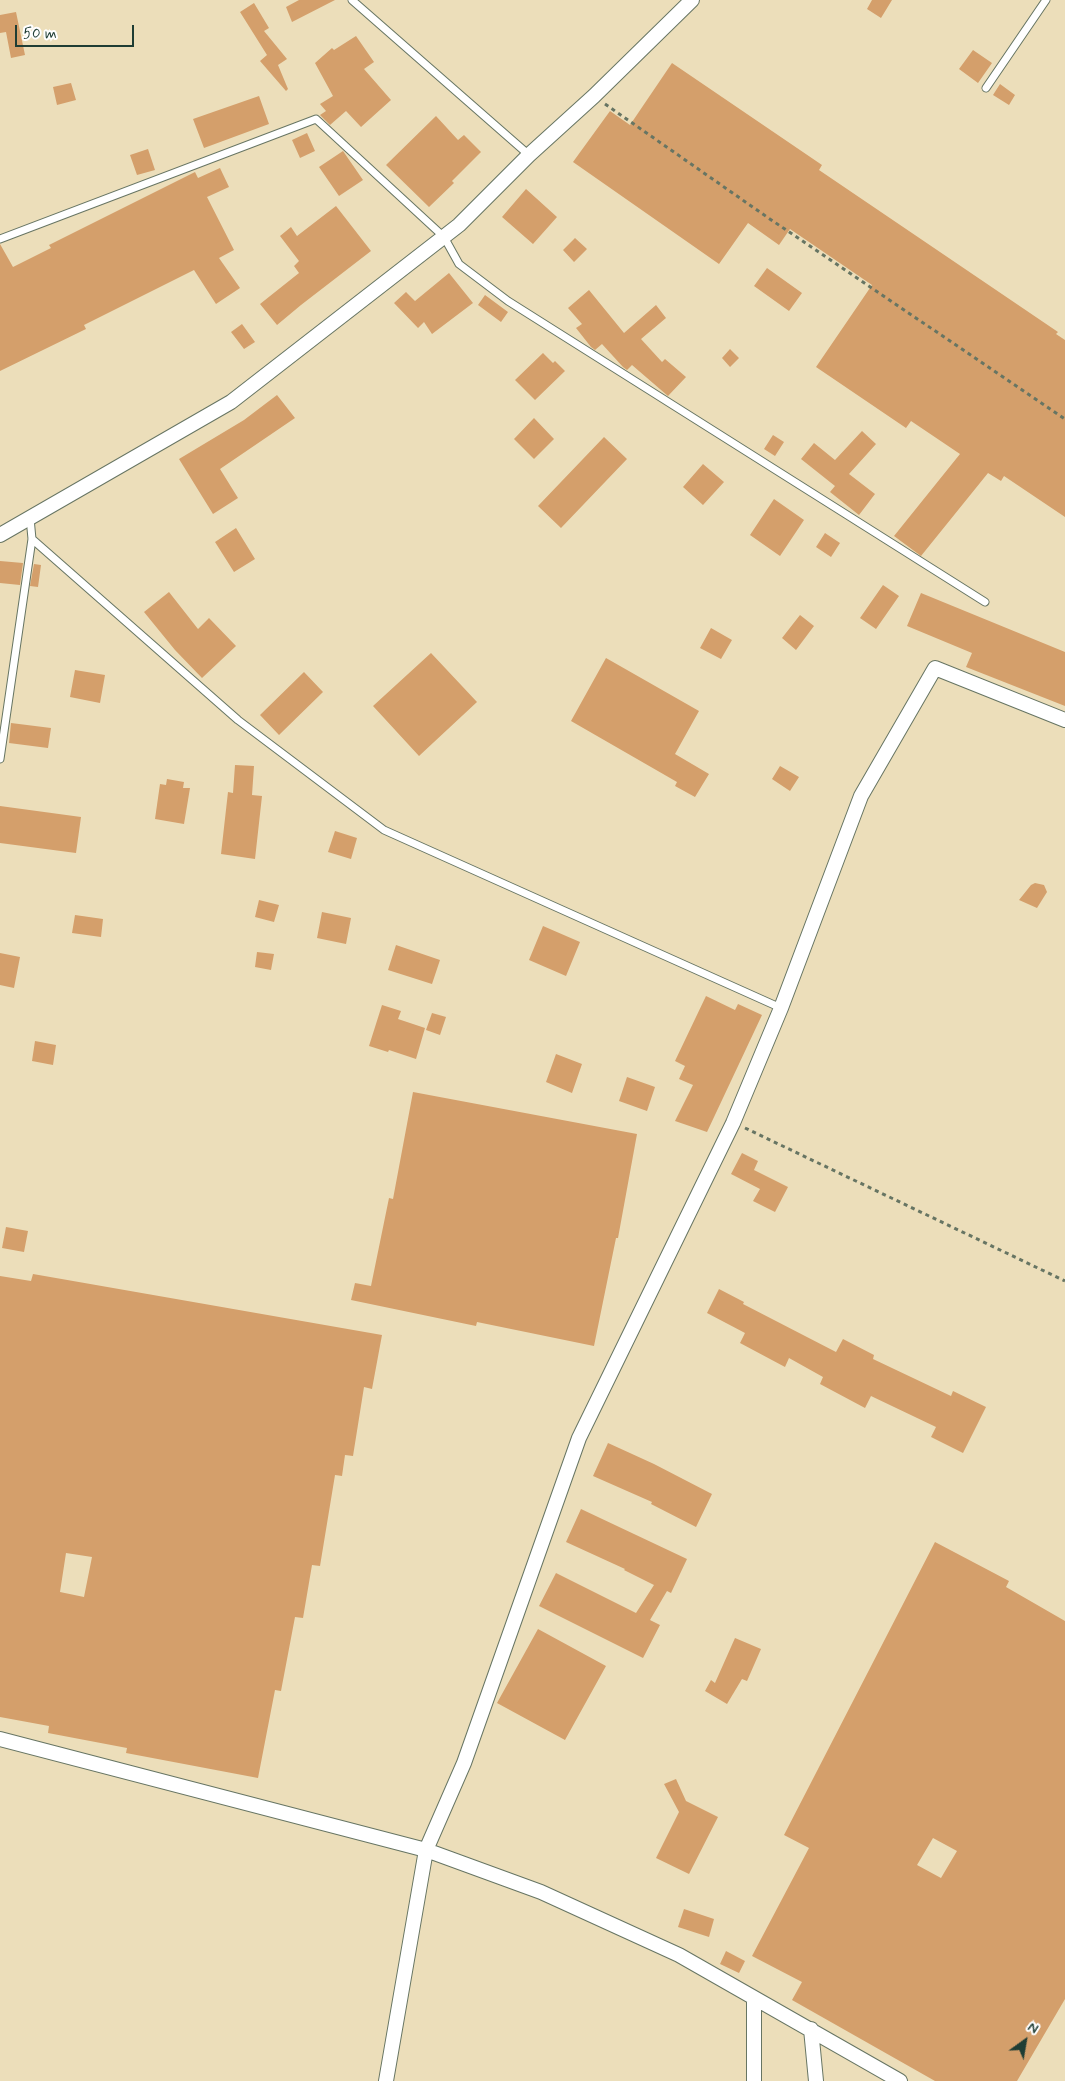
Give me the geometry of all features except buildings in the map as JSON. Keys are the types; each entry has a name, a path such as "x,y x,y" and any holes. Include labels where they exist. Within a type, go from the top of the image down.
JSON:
{"street":[{"path":"0,535 232,402 459,225 529,155 594,96 692,0"},
{"path":"386,2081 426,1850 464,1763 578,1438 733,1123 781,1008 860,796 935,668 1065,720"},
{"path":"0,1739 426,1850 541,1892 670,1951 900,2081"},
{"path":"754,1998 754,2081"},
{"path":"811,2029 816,2081"}],"lane":[{"path":"352,0 529,155"},
{"path":"986,88 1046,0"},
{"path":"0,239 316,119 444,236 460,264 508,301 985,602"},
{"path":"0,759 32,539 30,518"},
{"path":"32,539 238,720 384,830 781,1008"}],"path":[{"path":"594,96 775,222 1065,418"},
{"path":"733,1123 1065,1281"}]}
